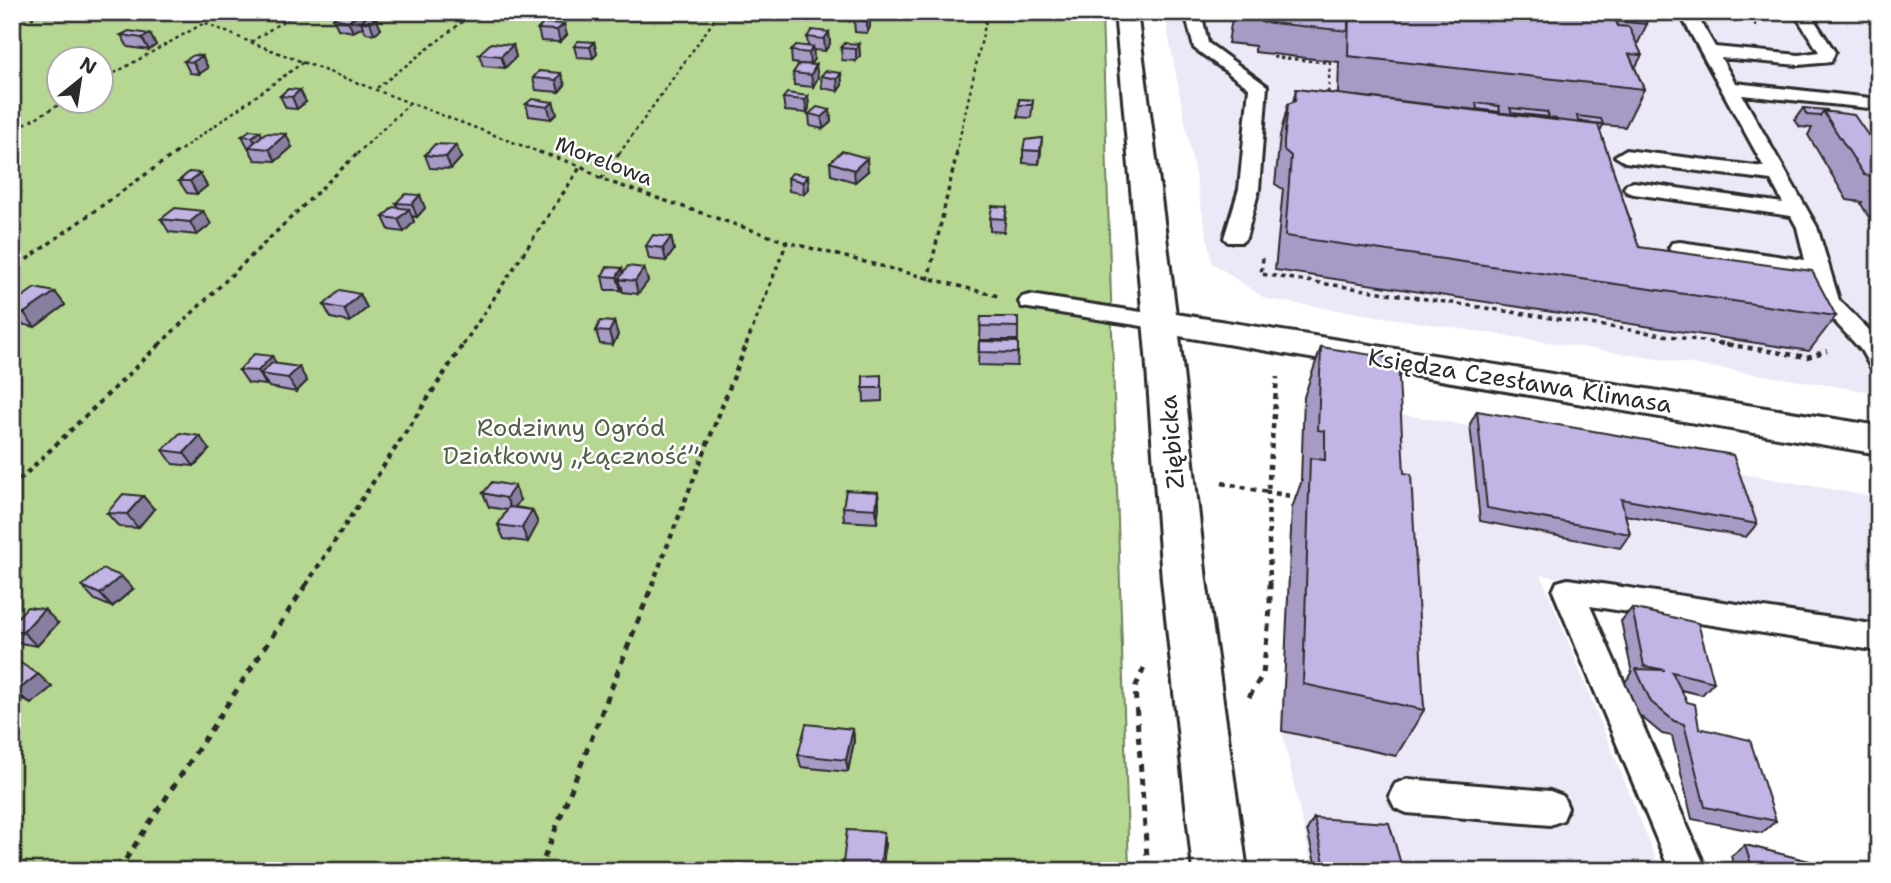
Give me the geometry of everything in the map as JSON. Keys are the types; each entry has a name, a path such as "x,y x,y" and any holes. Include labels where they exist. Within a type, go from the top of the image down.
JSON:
{"street":[{"name":"Ziębicka","path":"1126,12 1161,322 1184,580 1220,871"},
{"name":"Księdza Czesława Klimasa","path":"1161,322 1878,440"}],"lane":[{"path":"1193,12 1200,45 1258,86 1249,189 1235,237"},
{"path":"1710,52 1799,60 1825,58 1827,52 1802,13"},
{"path":"1693,16 1710,52 1807,227 1828,302 1871,346 1879,360"},
{"path":"1730,88 1879,104"},
{"path":"1625,156 1778,175"},
{"path":"1634,188 1798,211"},
{"path":"1680,248 1818,268"},
{"path":"1030,302 1161,322"},
{"path":"1689,871 1569,592 1879,638"},
{"path":"1407,796 1550,808"}],"path":[{"path":"12,28 45,12"},
{"name":"Morelowa","path":"180,12 250,42 580,166 601,179 787,242 928,280 1030,302"},
{"path":"250,42 297,12"},
{"path":"376,89 475,12"},
{"path":"601,179 720,12"},
{"path":"928,280 988,12"},
{"path":"116,72 206,22"},
{"path":"1267,56 1330,63 1328,96"},
{"path":"12,270 305,61"},
{"path":"1317,99 1335,96"},
{"path":"12,487 411,102"},
{"path":"12,131 46,112"},
{"path":"118,871 580,166"},
{"path":"539,871 787,242"},
{"path":"1264,247 1261,274 1807,357 1829,350"},
{"path":"1264,373 1291,379"},
{"path":"1241,709 1263,674 1270,609 1268,492 1277,376"},
{"path":"1220,482 1306,499"}],"shaded area":[{"path":"1164,12 1879,12 1879,393 1266,299 1212,263"},
{"path":"1378,410 1876,497 1879,501 1879,627 1541,575 1661,871 1313,871 1282,731 1292,508 1305,510 1307,482 1301,480"}],"green space":[{"name":"Rodzinny Ogród Działkowy „Łączność”","path":"12,12 1102,12 1129,871 12,871"}],"building":[{"path":"343,12 362,14 348,21 333,18"},
{"path":"1234,12 1348,12 1348,31 1261,22 1262,16"},
{"path":"1349,12 1612,12 1618,26 1629,27 1642,55 1629,54 1644,89 1348,56"},
{"path":"1612,12 1642,12 1647,24 1615,21"},
{"path":"857,15 870,16 867,21 854,20"},
{"path":"368,17 376,18 370,22 361,21"},
{"path":"544,23 564,24 557,30 538,29"},
{"path":"812,30 829,32 824,39 807,37"},
{"path":"129,31 150,34 142,38 121,35"},
{"path":"578,41 594,42 590,47 574,46"},
{"path":"491,43 513,45 501,56 479,54"},
{"path":"844,43 859,44 856,49 841,48"},
{"path":"796,45 813,47 809,53 791,51"},
{"path":"194,55 202,56 193,62 184,61"},
{"path":"799,64 816,65 811,75 793,73"},
{"path":"539,71 561,73 556,80 533,78"},
{"path":"825,71 841,73 837,79 821,76"},
{"path":"288,89 300,90 292,97 280,96"},
{"path":"1296,89 1598,125 1639,247 1812,271 1836,316 1285,236 1291,156 1284,150 1284,142 1288,104 1295,101"},
{"path":"787,93 808,96 805,100 783,98"},
{"path":"1357,96 1556,119 1556,120"},
{"path":"532,99 553,102 548,107 526,104"},
{"path":"1019,99 1033,100 1032,105 1019,105"},
{"path":"1476,103 1499,106 1500,112 1477,109"},
{"path":"817,107 830,110 822,117 809,114"},
{"path":"1510,108 1547,112 1549,117 1512,113"},
{"path":"1803,108 1827,110 1828,112 1823,111 1820,116 1807,115"},
{"path":"1823,111 1854,115 1879,151 1879,177 1864,175"},
{"path":"1577,116 1601,119 1603,124 1578,121"},
{"path":"250,130 260,131 252,137 242,136"},
{"path":"265,133 286,134 269,149 249,147"},
{"path":"1042,138 1040,151 1023,150 1025,140"},
{"path":"435,144 456,145 446,157 425,155"},
{"path":"842,151 867,158 854,170 830,162"},
{"path":"189,172 200,173 190,181 179,181"},
{"path":"792,173 808,176 803,182 788,178"},
{"path":"1870,191 1879,192 1879,205"},
{"path":"405,194 420,195 412,204 396,203"},
{"path":"992,206 1007,207 1005,219 990,218"},
{"path":"393,207 409,209 398,219 383,217"},
{"path":"175,208 203,211 190,222 161,219"},
{"path":"653,235 671,237 663,248 646,246"},
{"path":"628,266 644,268 635,281 619,279"},
{"path":"607,267 622,268 617,277 602,276"},
{"path":"35,288 55,292 24,313 12,311 12,304"},
{"path":"340,290 360,294 344,309 324,305"},
{"path":"981,317 1018,317 1018,327 980,326"},
{"path":"600,321 614,322 609,332 596,331"},
{"path":"979,341 1018,342 1018,353 979,352"},
{"path":"1321,347 1398,359 1404,473 1411,474 1424,710 1303,684 1310,458 1325,460 1325,431 1318,430"},
{"path":"254,354 272,356 258,371 239,370"},
{"path":"272,363 299,367 288,378 260,374"},
{"path":"881,375 881,388 863,388 863,376"},
{"path":"1477,411 1733,455 1757,524 1621,499 1630,534 1487,508"},
{"path":"180,433 200,436 184,453 163,450"},
{"path":"492,482 515,486 506,498 483,493"},
{"path":"846,490 878,492 876,509 843,507"},
{"path":"123,494 143,496 127,514 107,513"},
{"path":"509,507 532,510 522,528 498,525"},
{"path":"103,569 121,576 100,594 82,586"},
{"path":"27,607 44,609 23,632 12,631 12,623"},
{"path":"1632,608 1698,623 1714,682 1672,672 1687,702 1695,704 1699,728 1750,740 1776,821 1705,807 1684,724 1674,721 1651,702 1636,669 1665,670 1644,666"},
{"path":"19,662 38,674 16,692 12,689 12,667"},
{"path":"806,724 853,729 846,760 798,755"},
{"path":"1314,818 1389,823 1403,871 1326,871"},
{"path":"847,830 884,832 880,871 842,871"},
{"path":"1745,845 1849,871 1753,871"}]}
